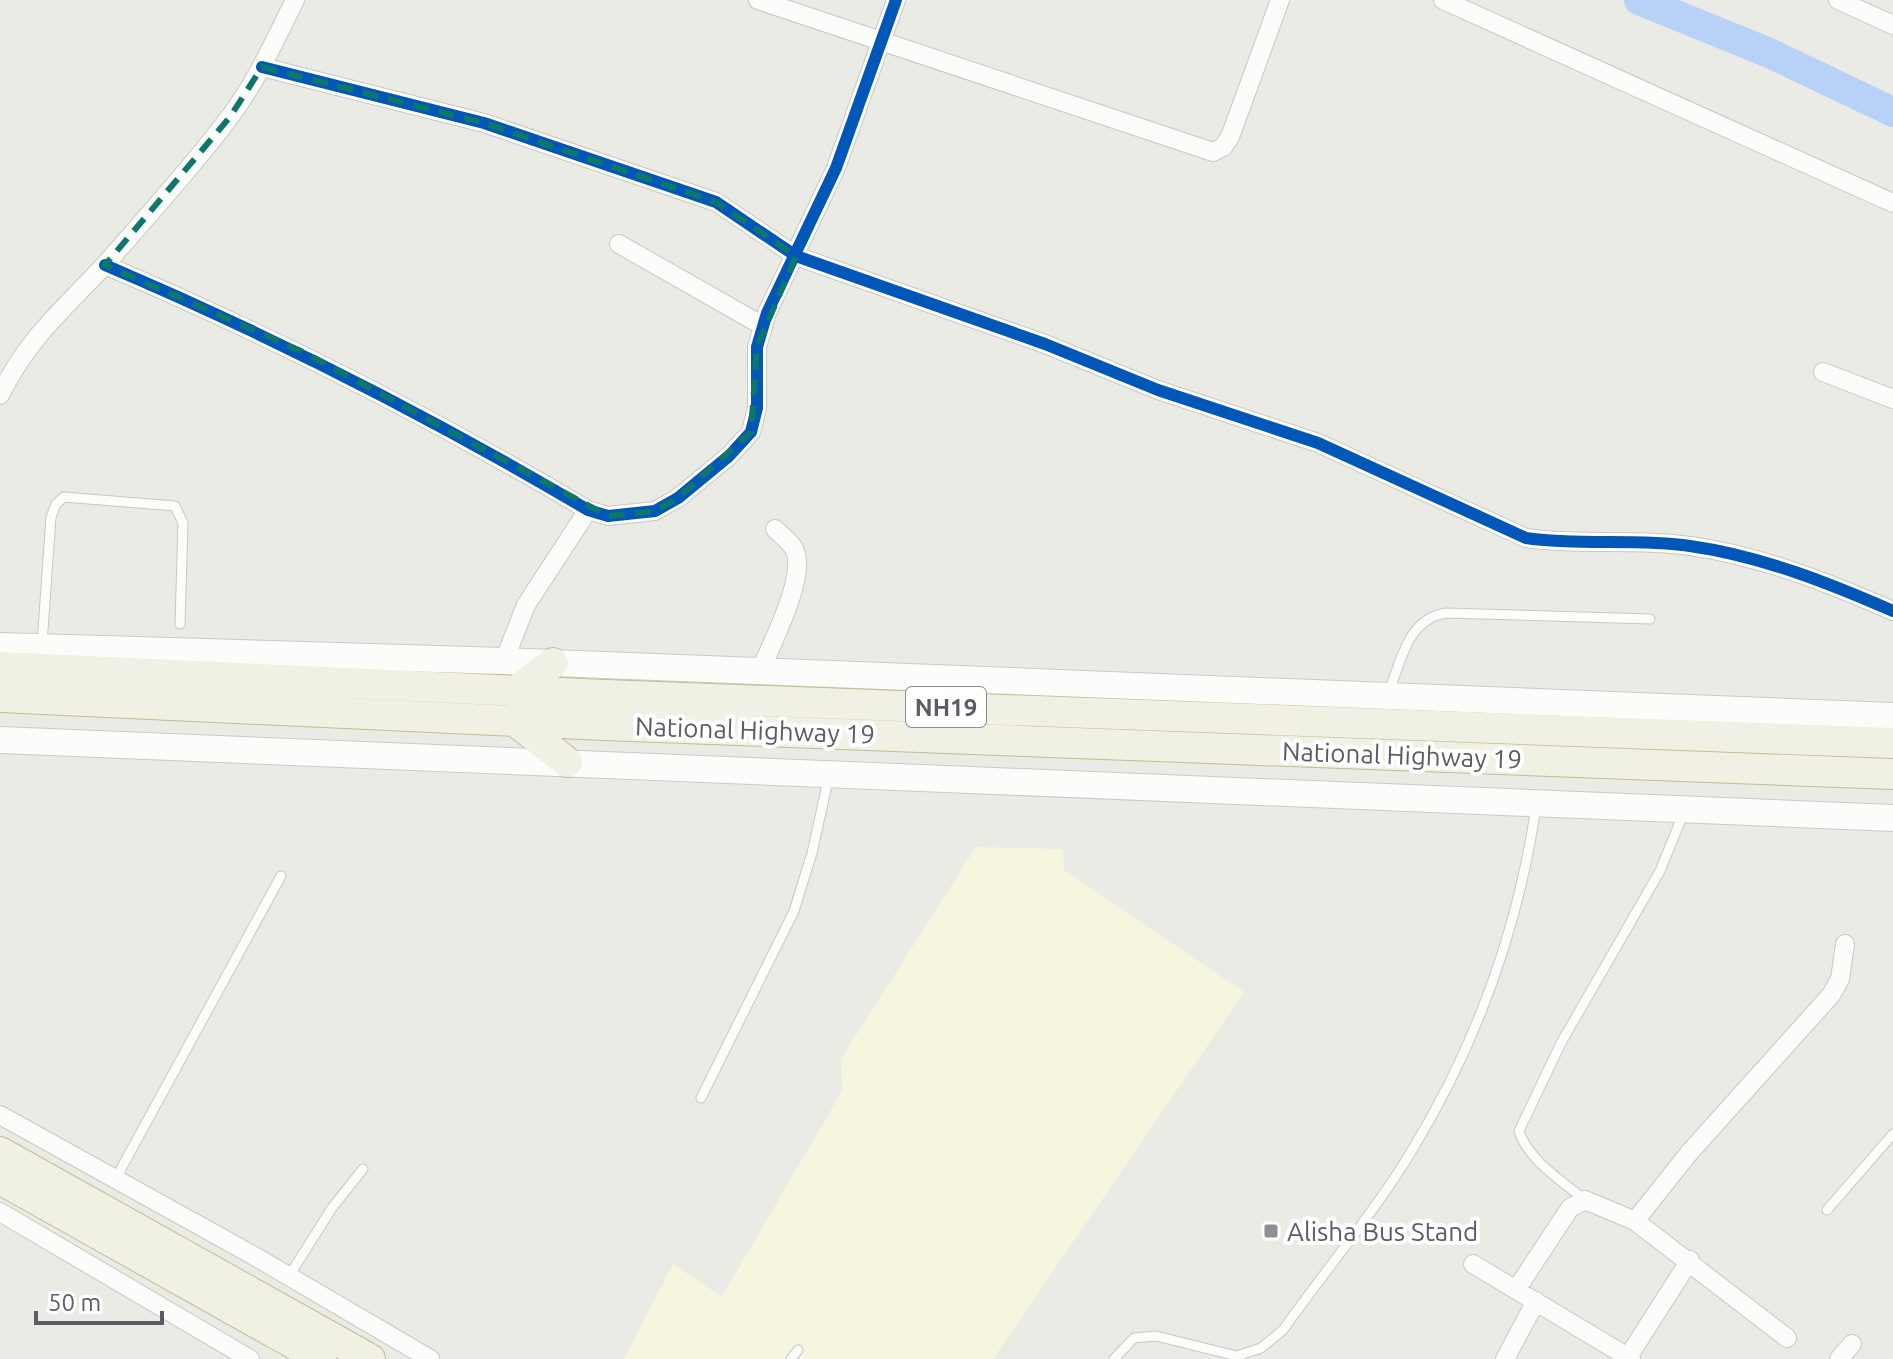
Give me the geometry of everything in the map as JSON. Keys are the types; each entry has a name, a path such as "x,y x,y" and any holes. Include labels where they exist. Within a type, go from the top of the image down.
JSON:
{"highway":[{"path":"516,691 553,663"},
{"name":"NH19","path":"0,667 516,691 1893,743"},
{"name":"National Highway 19","path":"0,697 515,721 1893,774"},
{"path":"515,721 567,762"},
{"path":"0,1152 370,1359"},
{"path":"0,1179 321,1359"}],"main road":[{"path":"0,646 504,661 1893,716"},
{"path":"0,740 1893,818"}],"street":[{"path":"0,395 16,363 39,331 105,265 230,117 262,67 295,0"},
{"path":"758,0 1213,152 1223,147 1230,137 1280,0"},
{"path":"105,265 230,318 390,396 588,510 608,516 655,511 678,498 729,456 756,420 757,347 763,326 836,168 896,0"},
{"path":"1443,0 1893,203"},
{"path":"1838,0 1893,25"},
{"path":"262,67 484,123 647,176 716,202 796,256 1045,344 1158,390 1318,443 1526,538 1563,543 1690,546 1762,562 1846,590 1893,611"},
{"path":"619,244 763,326"},
{"path":"1823,372 1893,399"},
{"path":"504,661 526,605 588,510"},
{"path":"760,672 796,583 799,563 794,548 775,529"},
{"path":"1635,1221 1689,1153 1831,995 1840,979 1845,944"},
{"path":"0,1115 289,1276 430,1359"},
{"path":"1516,1290 1570,1208 1585,1200 1635,1221 1690,1260 1787,1338"},
{"path":"0,1212 250,1359"},
{"path":"1473,1264 1630,1358 1690,1260"},
{"path":"1505,1359 1536,1301"},
{"path":"1839,1359 1852,1344"}],"lane":[{"path":"42,647 51,517 56,504 64,497 164,502 175,506 183,523 180,624"},
{"path":"1387,698 1409,639 1420,623 1431,615 1650,619"},
{"path":"701,1098 794,911 812,853 830,772"},
{"path":"1114,1359 1134,1338 1156,1336 1237,1356 1261,1348 1283,1330 1413,1148 1464,1056 1505,952 1525,879 1537,803"},
{"path":"1585,1200 1532,1155 1523,1144 1519,1131 1561,1043 1660,871 1685,808"},
{"path":"116,1178 281,876"},
{"path":"1827,1210 1893,1134"},
{"path":"289,1276 332,1208 363,1169"},
{"path":"791,1359 798,1350"}],"highlighted area":[{"path":"262,67 484,123 716,202 796,256 757,347 751,432 678,498 655,511 608,516 301,351 105,265 230,117"}],"shaded area":[{"path":"976,847 1063,849 1064,870 1244,992 993,1359 624,1359 673,1264 722,1297 842,1091 841,1059"}],"waterway":[{"path":"1639,0 1767,52 1893,112"}],"cycle path":[{"path":"105,265 229,320 350,379 470,442 588,510 608,516 655,511 678,498 729,456 751,432 757,408 757,347 767,313 836,168 896,0"},
{"path":"262,67 484,123 716,202 796,256 1045,344 1158,390 1318,443 1526,538 1670,544 1743,556 1844,590 1893,611"}],"place":[{"name":"Alisha Bus Stand","path":"1271,1231"}]}
